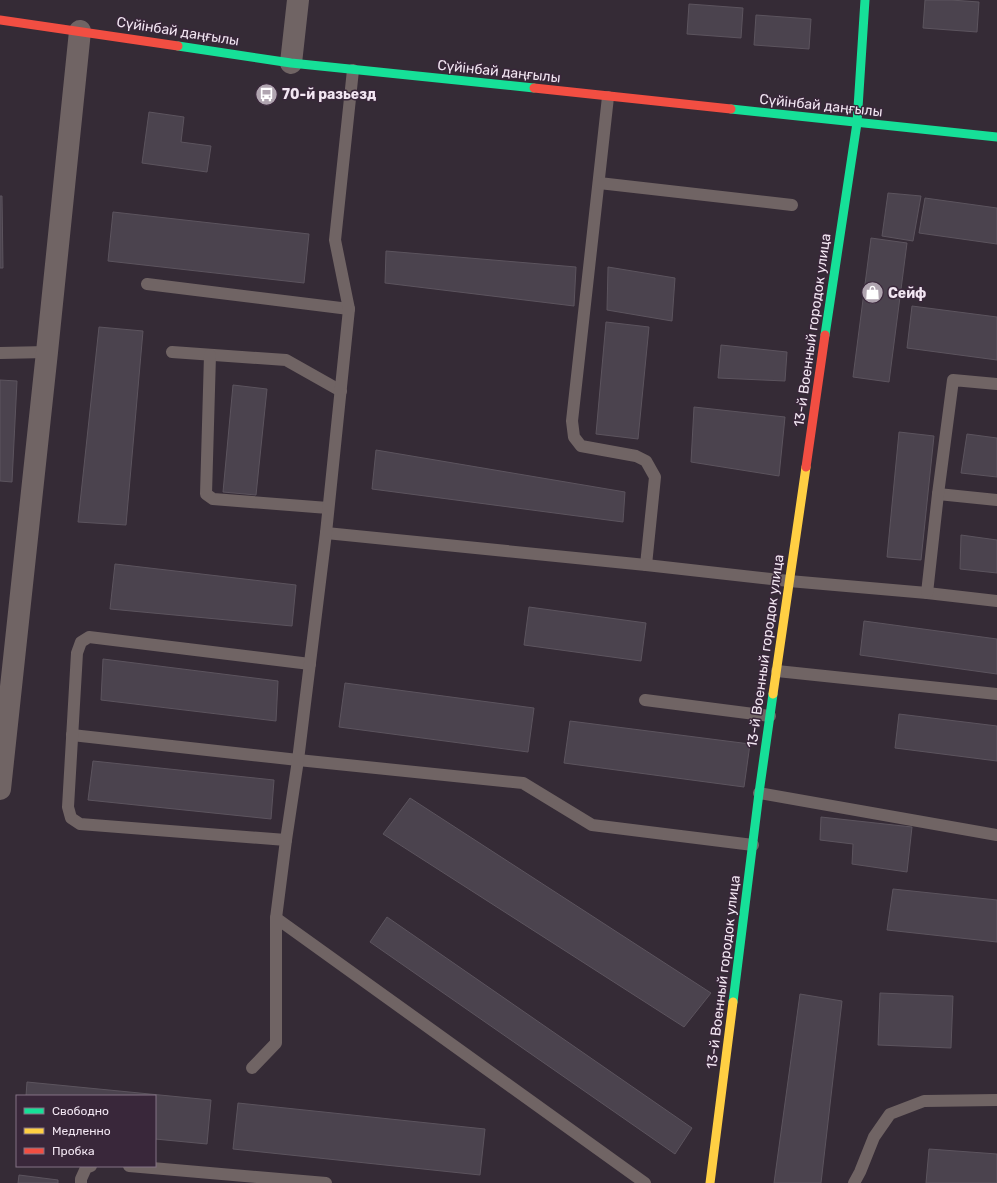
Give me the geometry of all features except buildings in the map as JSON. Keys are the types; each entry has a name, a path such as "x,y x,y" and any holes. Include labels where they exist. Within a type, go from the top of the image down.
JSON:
{"street":[{"path":"291,63 298,0"},
{"name":"13-й Военный городок улица","path":"710,1183 759,793 857,123 865,0"},
{"name":"Сүйінбай даңғылы","path":"0,20 291,63 997,137"},
{"path":"0,789 80,31"}],"lane":[{"path":"252,1068 276,1043 276,918 298,760 326,533 349,309 335,240 353,70"},
{"path":"608,97 572,421 574,437 581,446 636,456 646,461 655,477 646,564"},
{"path":"599,183 792,205"},
{"path":"147,284 349,309"},
{"path":"0,353 47,352"},
{"path":"172,352 286,360 340,390"},
{"path":"210,354 206,494 213,499 328,508"},
{"path":"927,593 953,380 997,384"},
{"path":"938,494 997,500"},
{"path":"326,533 646,564 789,582 927,593 997,601"},
{"path":"286,840 80,824 71,818 68,807 78,653 81,642 89,637 310,664"},
{"path":"777,671 997,694"},
{"path":"645,700 770,716"},
{"path":"72,735 523,783 592,825 753,846"},
{"path":"759,793 997,835"},
{"path":"276,918 645,1183"},
{"path":"854,1183 874,1137 890,1114 924,1101 997,1100"},
{"path":"81,1183 81,1179 86,1168 88,1167"},
{"path":"141,1167 326,1183"}],"traffic: fast":[{"path":"825,335 857,123 865,0"},
{"path":"178,46 291,63 534,88"},
{"path":"731,109 997,137"},
{"path":"733,1002 773,694"}],"traffic: slow":[{"path":"773,694 806,467"},
{"path":"710,1183 733,1002"}],"traffic: jam":[{"path":"0,20 178,46"},
{"path":"534,88 731,109"},
{"path":"806,467 825,335"}],"place":[{"name":"70-й разьезд","path":"266,94"},
{"name":"Сейф","path":"872,293"}]}
